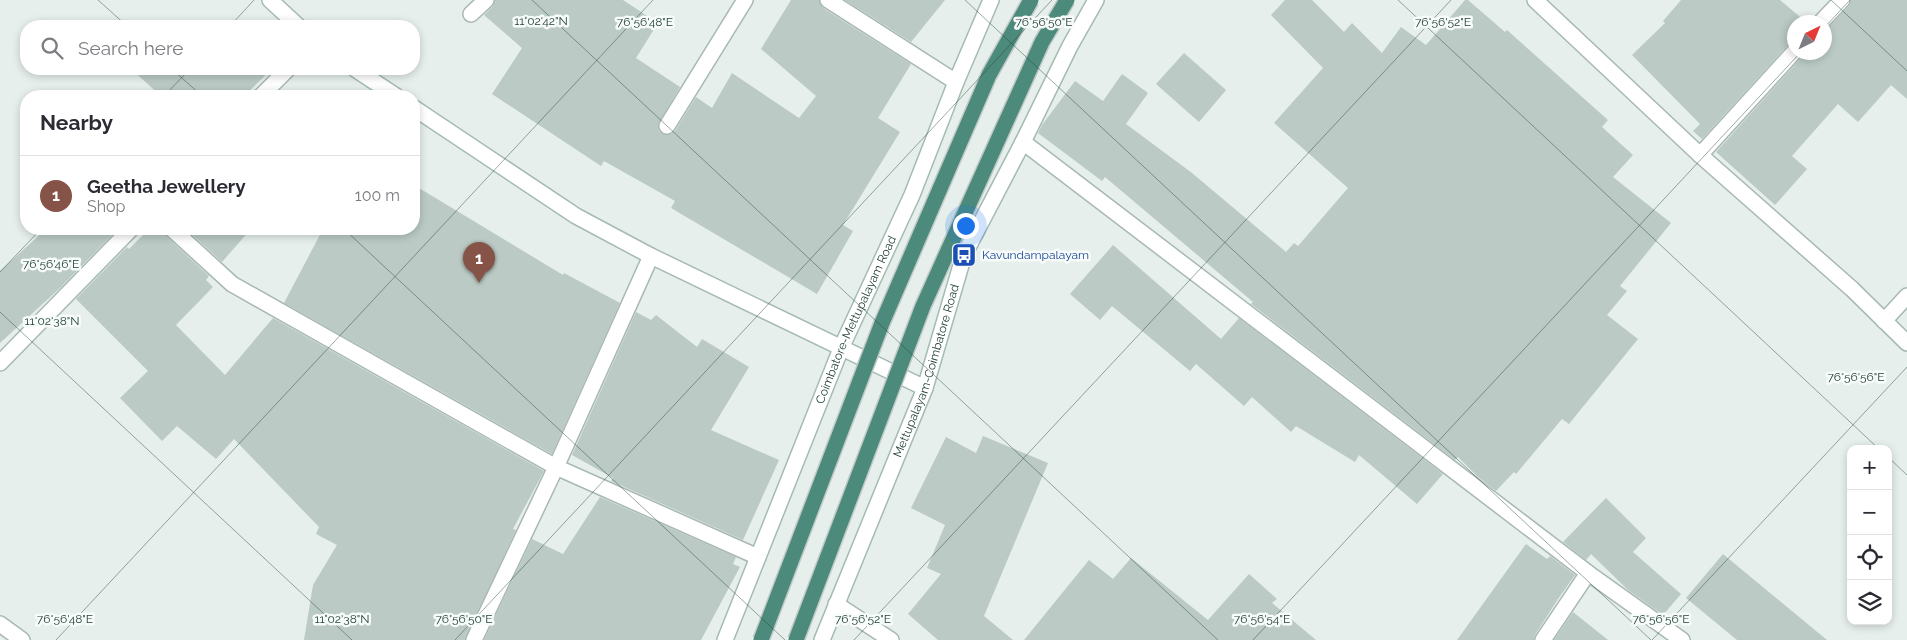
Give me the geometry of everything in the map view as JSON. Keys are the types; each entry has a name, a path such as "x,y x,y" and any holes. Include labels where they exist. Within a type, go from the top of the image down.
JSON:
{"highway":[{"path":"761,640 882,324 989,74 1032,0"},
{"path":"796,640 923,306 1042,42 1067,0"}],"street":[{"path":"270,0 292,20"},
{"path":"471,14 486,0"},
{"path":"667,126 745,0"},
{"path":"828,0 956,82"},
{"name":"Coimbatore-Mettupalayam Road","path":"725,640 842,346 912,195 956,82 991,0"},
{"name":"Mettupalayam-Coimbatore Road","path":"822,640 926,388 964,255 1023,142 1070,46 1096,0"},
{"path":"1535,0 1700,155 1852,288 1907,343"},
{"path":"1828,15 1842,0"},
{"path":"1700,155 1787,60"},
{"path":"267,90 282,75"},
{"path":"364,75 387,90"},
{"path":"420,112 576,216 651,256 842,346 926,388"},
{"path":"1023,142 1588,573 1682,640"},
{"path":"0,363 125,235"},
{"path":"179,235 232,284 556,467 758,558"},
{"path":"474,640 556,467 651,256"},
{"path":"1884,320 1907,296"},
{"path":"1542,640 1588,573"},
{"path":"836,604 891,640"},
{"path":"0,624 22,640"}],"building":[{"path":"495,0 623,0 658,23 636,58 680,87 658,125 659,131 666,135 675,131 696,97 712,108 732,73 799,118 816,96 761,49 791,0 819,0 823,8 911,64 878,118 900,132 843,225 853,231 817,294 671,208 675,201 604,161 601,166 492,94 522,48 484,15 493,6"},
{"path":"845,0 945,0 911,42"},
{"path":"1285,0 1312,0 1344,32 1352,23 1382,53 1401,27 1426,45 1465,0 1468,0 1505,32 1507,30 1608,120 1602,127 1633,155 1613,177 1671,223 1620,286 1627,291 1607,315 1638,339 1569,424 1562,419 1516,474 1514,472 1496,491 1478,477 1458,457 1455,460 1251,304 1253,302 1105,177 1102,181 1038,133 1075,81 1103,101 1122,74 1148,93 1126,124 1192,173 1286,252 1294,243 1298,246 1348,188 1274,123 1323,68 1271,15"},
{"path":"1681,0 1780,0 1798,15 1787,15 1787,46 1702,139 1693,131 1700,124 1632,55 1665,23 1663,21"},
{"path":"1851,0 1907,0 1907,99 1891,85 1858,122 1838,104 1792,156 1807,169 1775,205 1716,152 1799,60 1832,60 1832,23 1849,6"},
{"path":"1184,53 1226,90 1199,122 1156,84"},
{"path":"138,75 266,75 250,90 154,90"},
{"path":"420,189 563,275 564,273 620,303 552,454 284,303 320,235 420,235"},
{"path":"39,235 112,235 60,288 0,343 0,271"},
{"path":"143,235 166,235 209,276 206,280 213,287 176,325 225,375 273,318 544,471 513,529 516,530 465,640 304,640 313,585 337,545 316,534 319,527 234,439 216,459 177,426 162,441 120,398 148,371 76,299 127,247 129,249"},
{"path":"193,235 246,235 222,262"},
{"path":"1113,245 1221,339 1239,318 1443,474 1417,504 1359,455 1355,462 1296,426 1291,432 1252,397 1244,406 1196,364 1190,371 1112,306 1100,320 1070,294"},
{"path":"636,312 651,320 656,315 697,347 702,339 749,367 711,430 779,460 743,540 611,481 613,478 572,455"},
{"path":"983,436 1048,463 984,616 1013,640 938,640 908,614 941,574 927,568 945,525 911,508 946,437 976,453"},
{"path":"600,497 736,557 733,564 740,567 701,640 484,640 532,539 563,554"},
{"path":"1606,498 1646,538 1633,552 1681,594 1663,615 1628,590 1591,554 1586,560 1563,542"},
{"path":"1526,544 1547,559 1550,556 1575,575 1535,635 1534,640 1457,640"},
{"path":"1723,554 1827,640 1737,640 1686,598"},
{"path":"1131,558 1208,620 1249,574 1277,599 1272,603 1316,640 1024,640 1089,560 1113,579"},
{"path":"1573,612 1608,640 1554,640"}],"place":[{"name":"Kavundampalayam","path":"964,255"},
{"name":"Geetha Jewellery","path":"479,283"}]}
